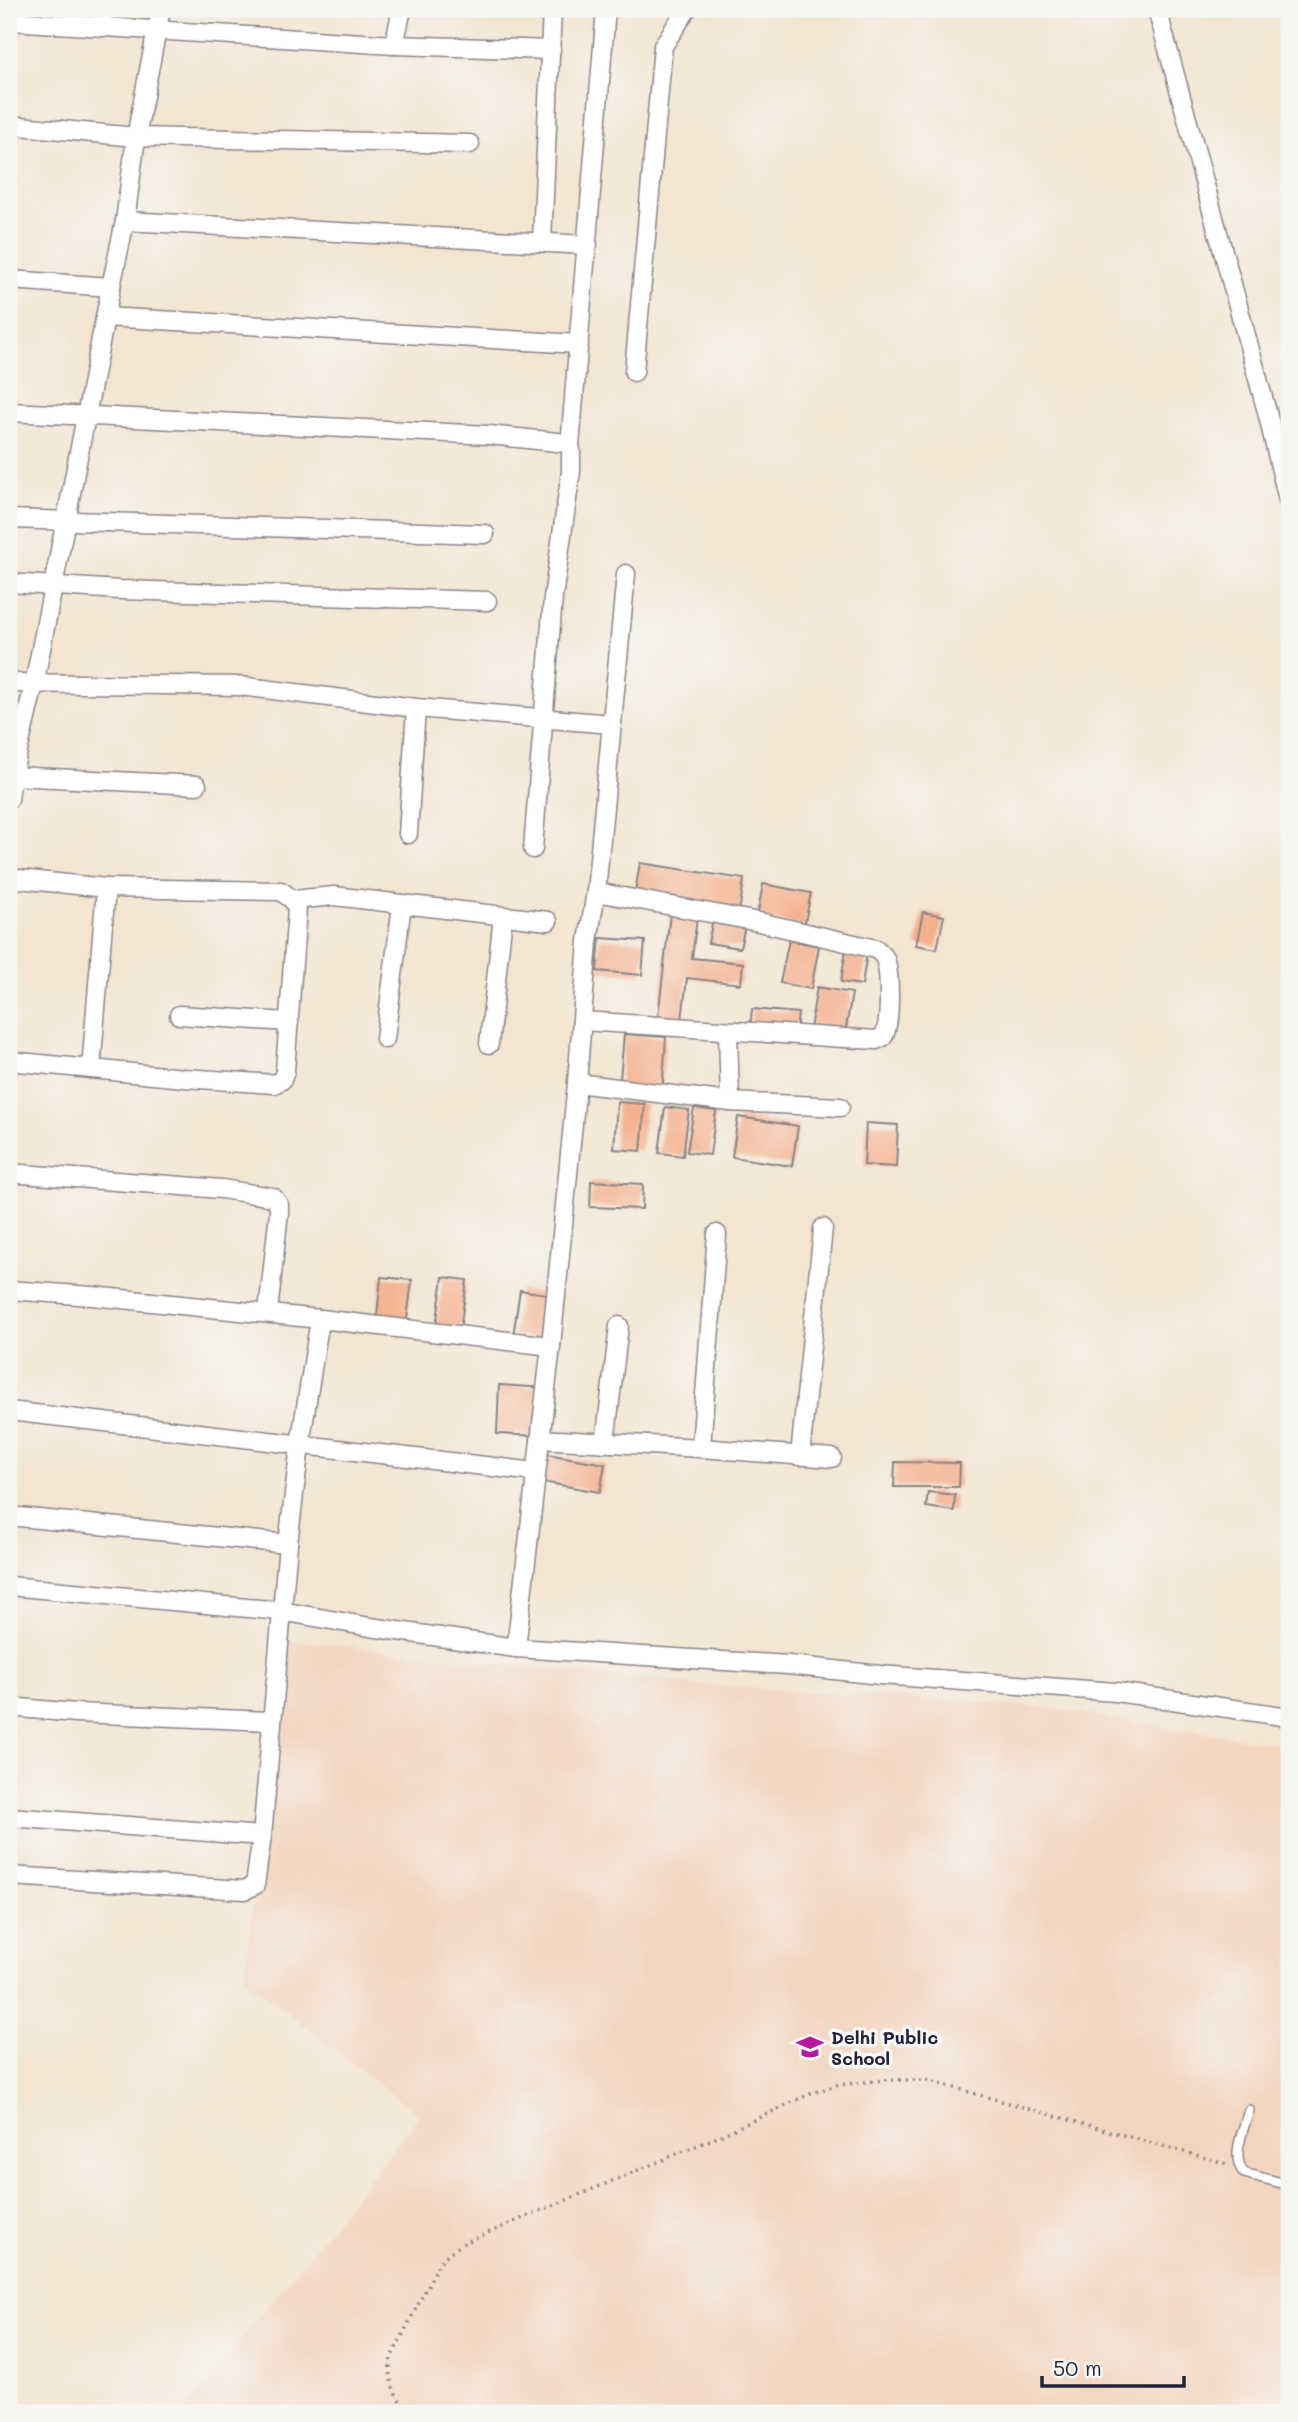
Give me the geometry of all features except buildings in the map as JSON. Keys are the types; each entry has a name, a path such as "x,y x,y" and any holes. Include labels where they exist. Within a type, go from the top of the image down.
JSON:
{"street":[{"path":"101,27 103,9"},
{"path":"9,799 10,776 34,685 125,221 136,137 161,9"},
{"path":"394,46 402,9"},
{"path":"542,242 552,9"},
{"path":"533,849 554,591 571,471 570,446 606,9"},
{"path":"634,372 663,46 691,9"},
{"path":"1157,9 1288,493"},
{"path":"9,21 394,46 551,50"},
{"path":"9,125 136,137 470,144"},
{"path":"125,221 588,245"},
{"path":"9,280 111,287"},
{"path":"105,317 579,344"},
{"path":"9,412 86,418 489,435 565,442 570,446"},
{"path":"9,519 485,534"},
{"path":"516,1648 551,1346 588,941 596,892 626,575"},
{"path":"9,583 120,590 488,601"},
{"path":"9,683 240,686 416,708 612,724"},
{"path":"408,834 416,708"},
{"path":"10,776 198,785"},
{"path":"9,878 106,888 281,891 298,909 285,1071 278,1083 184,1078 9,1061"},
{"path":"91,1069 106,888"},
{"path":"582,1021 876,1041 883,1037 888,1024 886,959 876,949 759,922 596,892"},
{"path":"293,901 334,896 548,921"},
{"path":"385,1039 402,904"},
{"path":"489,1044 503,916"},
{"path":"179,1015 289,1023"},
{"path":"728,1032 730,1102"},
{"path":"577,1083 730,1102 840,1107"},
{"path":"9,1173 222,1189 273,1197 279,1212 268,1312"},
{"path":"800,1457 824,1228"},
{"path":"701,1448 717,1234"},
{"path":"9,1290 268,1312 551,1346"},
{"path":"9,1876 246,1890 256,1882 288,1544 320,1319"},
{"path":"605,1443 619,1326"},
{"path":"9,1411 536,1472"},
{"path":"540,1439 832,1458"},
{"path":"9,1516 288,1544"},
{"path":"9,1586 281,1611 516,1648 788,1665 880,1675 1116,1692 1289,1717"},
{"path":"9,1707 76,1713 271,1721"},
{"path":"9,1816 261,1836"}],"lane":[{"path":"1249,2110 1238,2152 1239,2167 1244,2173 1289,2185"}],"path":[{"path":"407,2413 391,2386 388,2371 391,2358 439,2263 449,2253 464,2243 715,2138 810,2094 837,2085 885,2080 926,2080 1239,2167"}],"shaded area":[{"name":"Delhi Public School","path":"287,1640 684,1684 1041,1707 1289,1746 1289,2413 183,2413 419,2116 244,1978"}],"place":[{"name":"Delhi Public School","path":"810,2047"}]}
